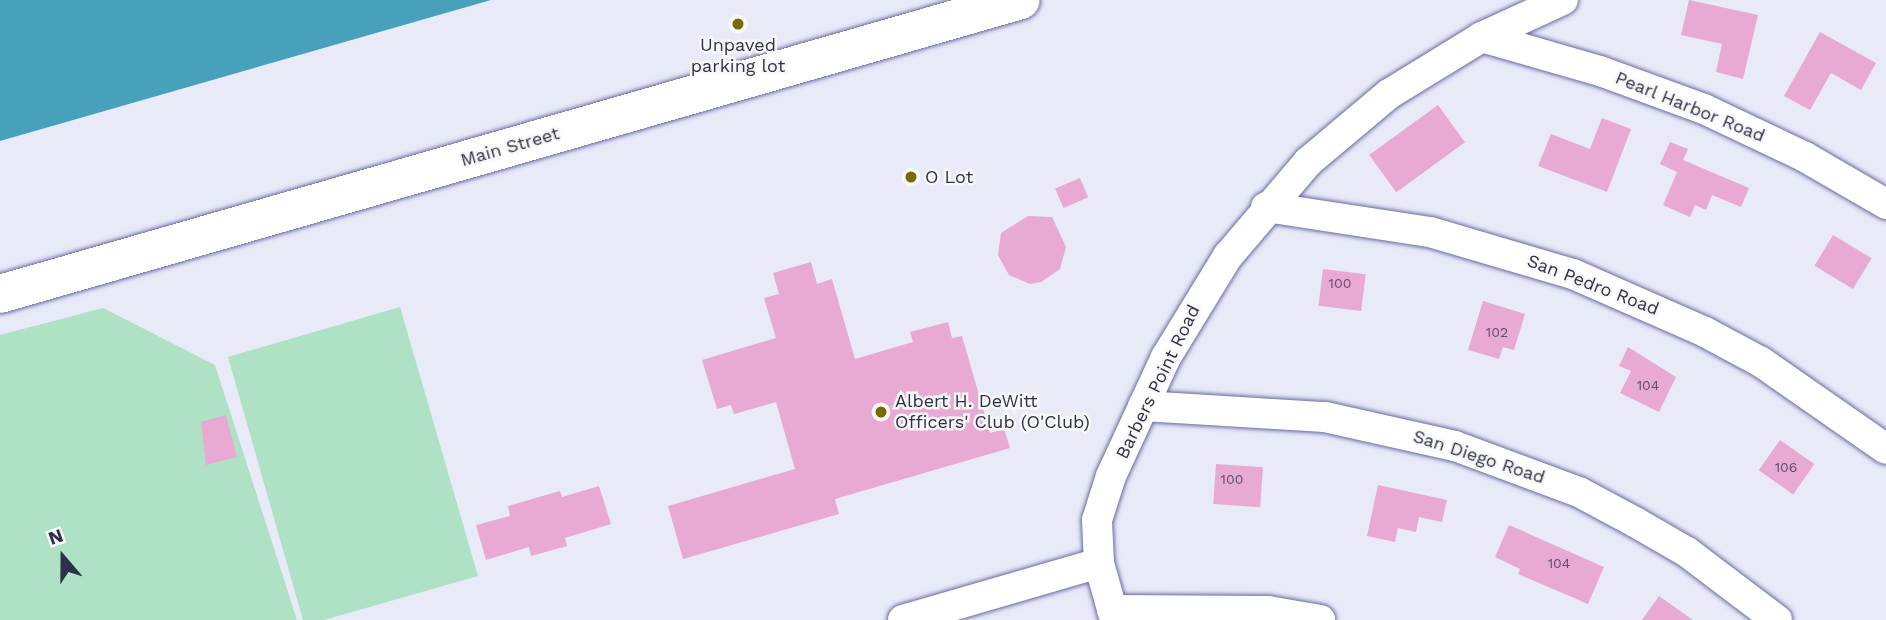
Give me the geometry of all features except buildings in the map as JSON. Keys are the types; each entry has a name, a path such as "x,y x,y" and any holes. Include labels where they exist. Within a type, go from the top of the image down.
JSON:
{"street":[{"name":"Main Street","path":"0,293 1021,0"},
{"name":"Barbers Point Road","path":"1114,615 1099,563 1097,520 1143,406 1194,306 1266,207 1308,162 1378,102 1482,37 1563,0"},
{"name":"Pearl Harbor Road","path":"1482,37 1600,71 1704,109 1805,157 1886,204"},
{"name":"San Pedro Road","path":"1266,207 1430,232 1573,274 1705,332 1761,362 1886,449"},
{"name":"San Diego Road","path":"1143,406 1325,417 1455,446 1579,492 1635,522 1687,552 1777,620"},
{"path":"903,620 1099,563"},
{"path":"1114,615 1242,610 1320,620"}],"green space":[{"path":"400,307 478,576 324,620 303,620 228,357"},
{"path":"103,308 215,365 297,620 0,620 0,335"}],"water":[{"path":"0,0 491,0 0,141"}],"place":[{"name":"Unpaved parking lot","path":"738,24"},
{"name":"O Lot","path":"911,177"},
{"name":"Albert H. DeWitt Officers' Club (O'Club)","path":"881,412"}]}
